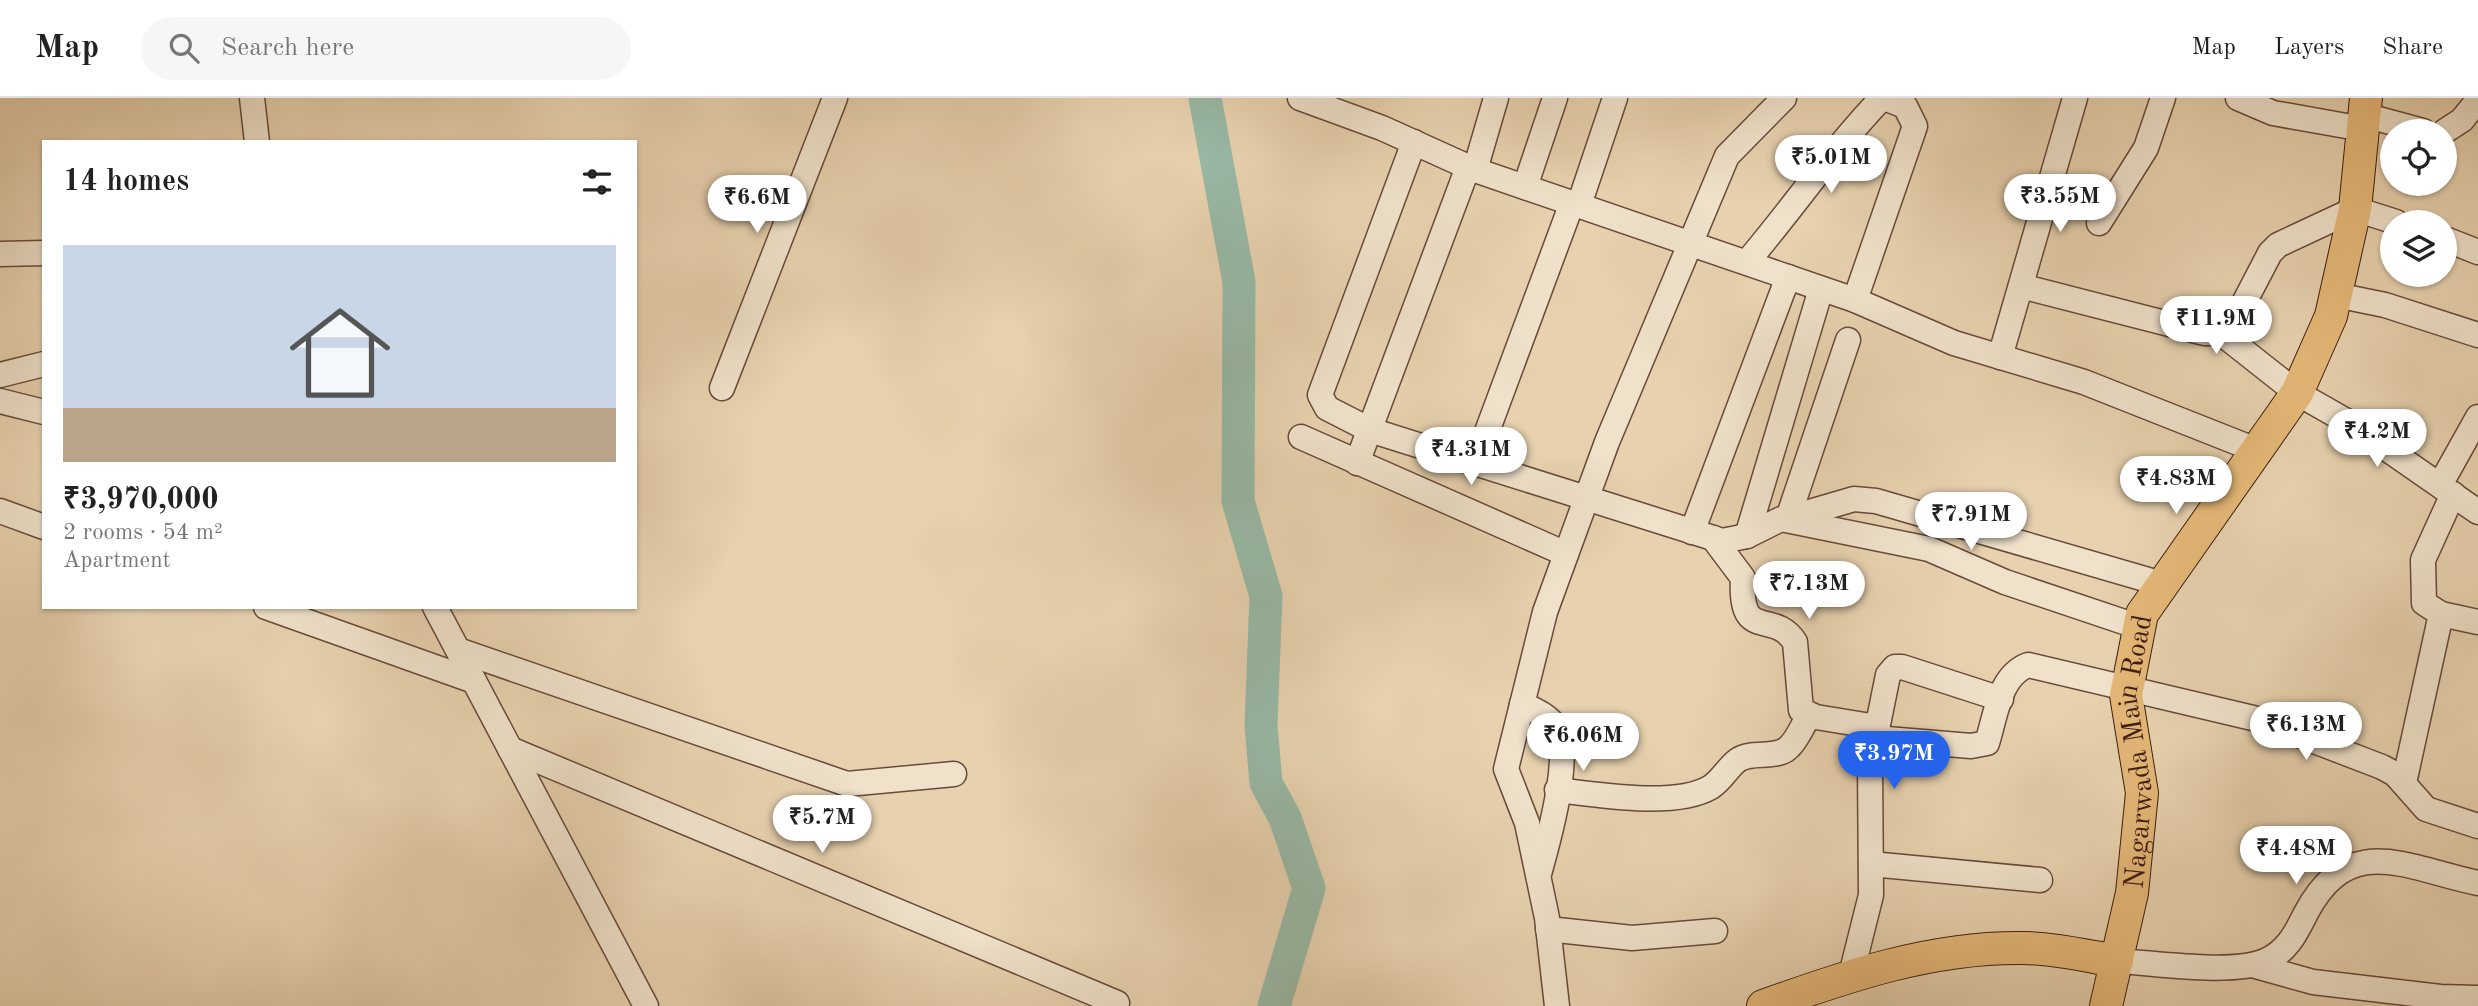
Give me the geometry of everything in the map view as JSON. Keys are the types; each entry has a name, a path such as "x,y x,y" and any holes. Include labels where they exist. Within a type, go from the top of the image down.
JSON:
{"main road":[{"name":"Nagarwada Main Road","path":"2106,1006 2132,893 2142,793 2127,687 2142,614 2297,393 2332,316 2355,209 2365,114"},
{"path":"1769,1005 1851,975 1937,953 2023,948 2117,961"}],"street":[{"path":"252,98 257,140"},
{"path":"722,388 835,98"},
{"path":"1300,98 1358,108 1414,142 1471,168 1693,242 1855,300 1954,343 2084,382 2256,450"},
{"path":"1357,463 1496,98"},
{"path":"1525,187 1555,98"},
{"path":"1475,464 1615,98"},
{"path":"1557,1006 1548,929 1527,823 1506,769 1545,612 1607,442 1727,156 1784,98"},
{"path":"1746,262 1794,207 1849,132 1883,98 1905,106 1915,126 1855,300"},
{"path":"2000,357 2075,98"},
{"path":"2099,223 2146,148 2163,98"},
{"path":"2238,98 2273,113 2365,114 2382,119"},
{"path":"2461,126 2478,100"},
{"path":"1414,142 1320,395 1327,408 1370,430 1722,541 1747,536 1784,518 1854,499 1876,501 2162,584"},
{"path":"2221,334 2232,327 2270,253 2278,245 2355,209 2380,217"},
{"path":"2457,244 2478,252"},
{"path":"0,254 42,253"},
{"path":"1702,535 1788,277"},
{"path":"2021,286 2204,333 2221,334 2297,393 2348,422 2478,512"},
{"path":"1747,536 1821,289"},
{"path":"2336,295 2385,305 2478,335"},
{"path":"1784,518 1848,340"},
{"path":"0,375 42,364"},
{"path":"0,401 42,412"},
{"path":"2478,417 2446,490 2423,559 2424,603 2441,614 2478,622"},
{"path":"1301,437 1566,554"},
{"path":"0,511 42,526"},
{"path":"1784,518 1929,549 2005,582 2139,627"},
{"path":"1702,535 1743,578 1742,604 1745,612 1756,621 1790,635 1795,642 1798,702 1801,710 1809,716 1876,732 1980,747 1987,743 2001,699 2014,670 2028,665 2256,719 2382,767 2404,783 2422,821 2478,827"},
{"path":"272,609 474,681"},
{"path":"436,609 646,1006"},
{"path":"2404,783 2441,614"},
{"path":"458,650 839,782 863,785 954,774"},
{"path":"1851,975 1868,913 1871,864 1870,764 1885,682 1895,667 1902,667 2001,699"},
{"path":"1522,704 1545,716 1557,730 1563,751 1551,830 1538,878"},
{"path":"1557,790 1638,799 1703,791 1722,778 1738,760 1749,755 1782,752 1790,747 1809,716"},
{"path":"510,750 1117,1003"},
{"path":"2117,961 2232,968 2266,961 2287,946 2326,883 2339,870 2354,863 2381,861 2478,883"},
{"path":"1871,864 2040,880"},
{"path":"1548,929 1632,938 1715,931"},
{"path":"2252,965 2383,999 2478,998"}],"waterway":[{"path":"1205,98 1239,282 1238,501 1266,596 1261,725 1266,783 1285,818 1309,888 1274,1006"}]}
